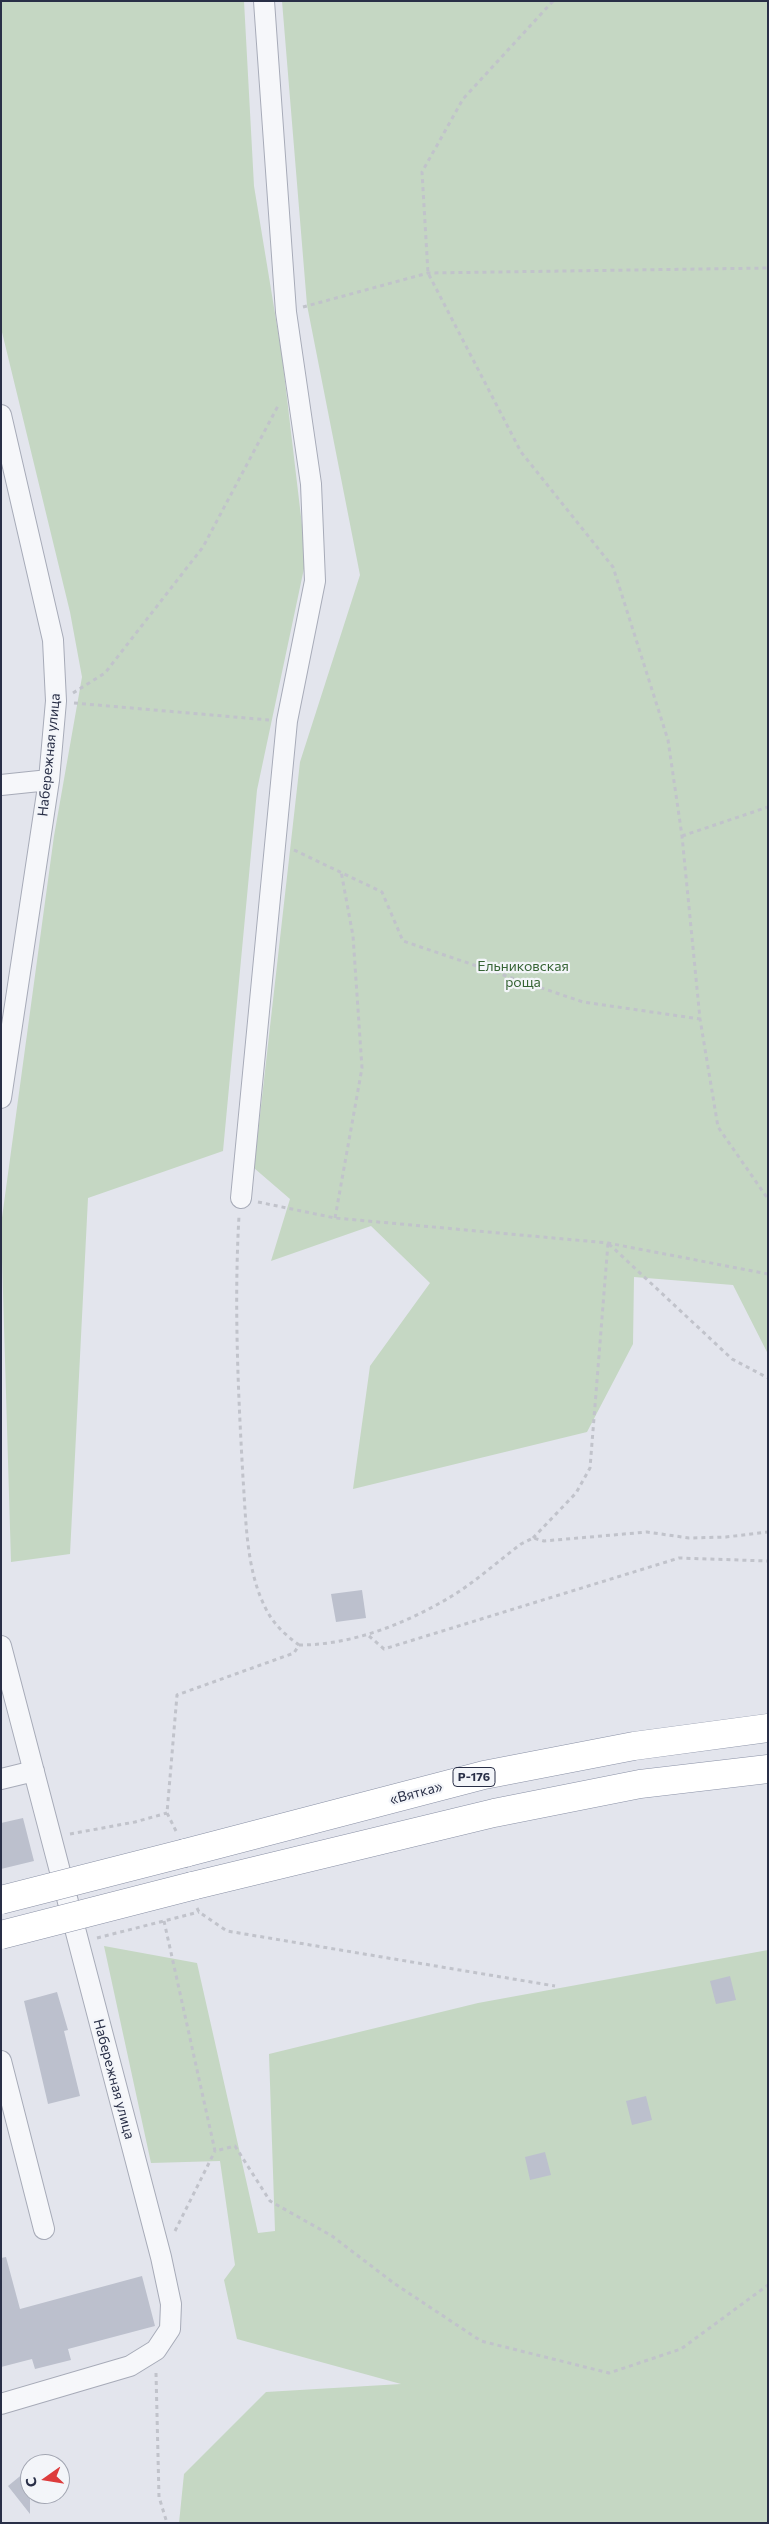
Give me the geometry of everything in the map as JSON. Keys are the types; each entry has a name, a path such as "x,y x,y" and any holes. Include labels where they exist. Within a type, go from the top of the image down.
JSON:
{"highway":[{"name":"«Вятка»","path":"1,1900 484,1775 634,1746 768,1728"},
{"path":"1,1935 192,1886 494,1813 640,1784 768,1769"}],"street":[{"path":"240,1198 288,722 316,581 311,484 286,312 264,1"},
{"name":"Набережная улица","path":"1,414 53,640 58,701 49,780 1,1098"},
{"path":"1,784 49,780"},
{"name":"Набережная улица","path":"1,1646 161,2257 171,2304 170,2329 156,2350 130,2366 1,2404"},
{"path":"1,1780 34,1771"},
{"path":"1,2062 44,2229"}],"path":[{"path":"553,1 463,99 422,172 428,273 521,452 613,567 668,740 682,836 700,1019 718,1127 768,1199"},
{"path":"286,312 428,273 768,268"},
{"path":"58,701 105,673 203,547 280,404 294,365"},
{"path":"58,701 288,722"},
{"path":"682,836 768,807"},
{"path":"275,841 382,892 403,941 583,1002 700,1019"},
{"path":"335,1218 362,1068 353,936 341,871"},
{"path":"608,1243 590,1468 576,1493 533,1538 520,1544 448,1599 369,1636 324,1645 299,1645 280,1631 264,1605 252,1570 248,1541 238,1397 236,1265 240,1198 335,1218 608,1243 762,1273 768,1272"},
{"path":"608,1243 732,1359 768,1378"},
{"path":"533,1538 544,1541 647,1532 689,1538 717,1538 768,1532"},
{"path":"369,1636 384,1649 679,1558 768,1561"},
{"path":"50,1837 135,1822 167,1813 176,1695 294,1653 299,1645"},
{"path":"78,1942 199,1912 227,1931 555,1986"},
{"path":"161,2257 215,2151 164,1921"},
{"path":"215,2151 235,2146 270,2201 332,2236 395,2284 481,2341 609,2373 681,2349 768,2285"},
{"path":"156,2350 159,2497 167,2523"}],"green space":[{"path":"1,1 244,1 254,186 282,356 306,559 257,790 223,1151 88,1198 70,1554 11,1562 1,1225 54,836 82,677 70,612 1,328"},
{"name":"Ельниковская роща","path":"282,1 768,1 768,1354 733,1285 634,1277 633,1344 587,1432 353,1489 370,1366 430,1283 371,1226 271,1261 290,1199 254,1168 300,762 360,575 307,305"},
{"path":"104,1946 197,1963 258,2233 275,2231 269,2054 478,2003 768,1950 768,2523 179,2523 184,2474 266,2392 401,2384 237,2339 224,2280 235,2265 220,2161 151,2163"}],"building":[{"path":"362,1590 366,1618 336,1622 331,1594"},
{"path":"23,1818 34,1861 1,1869 1,1823"},
{"path":"730,1976 736,2000 716,2004 710,1981"},
{"path":"57,1992 68,2030 64,2031 80,2096 48,2104 24,2001"},
{"path":"646,2096 652,2120 632,2125 626,2101"},
{"path":"545,2152 551,2175 530,2180 525,2157"},
{"path":"6,2257 20,2309 142,2276 155,2326 68,2349 71,2360 35,2369 32,2359 1,2367 1,2258"},
{"path":"20,2476 20,2501 8,2486"},
{"path":"22,2504 30,2504 30,2514"}]}
